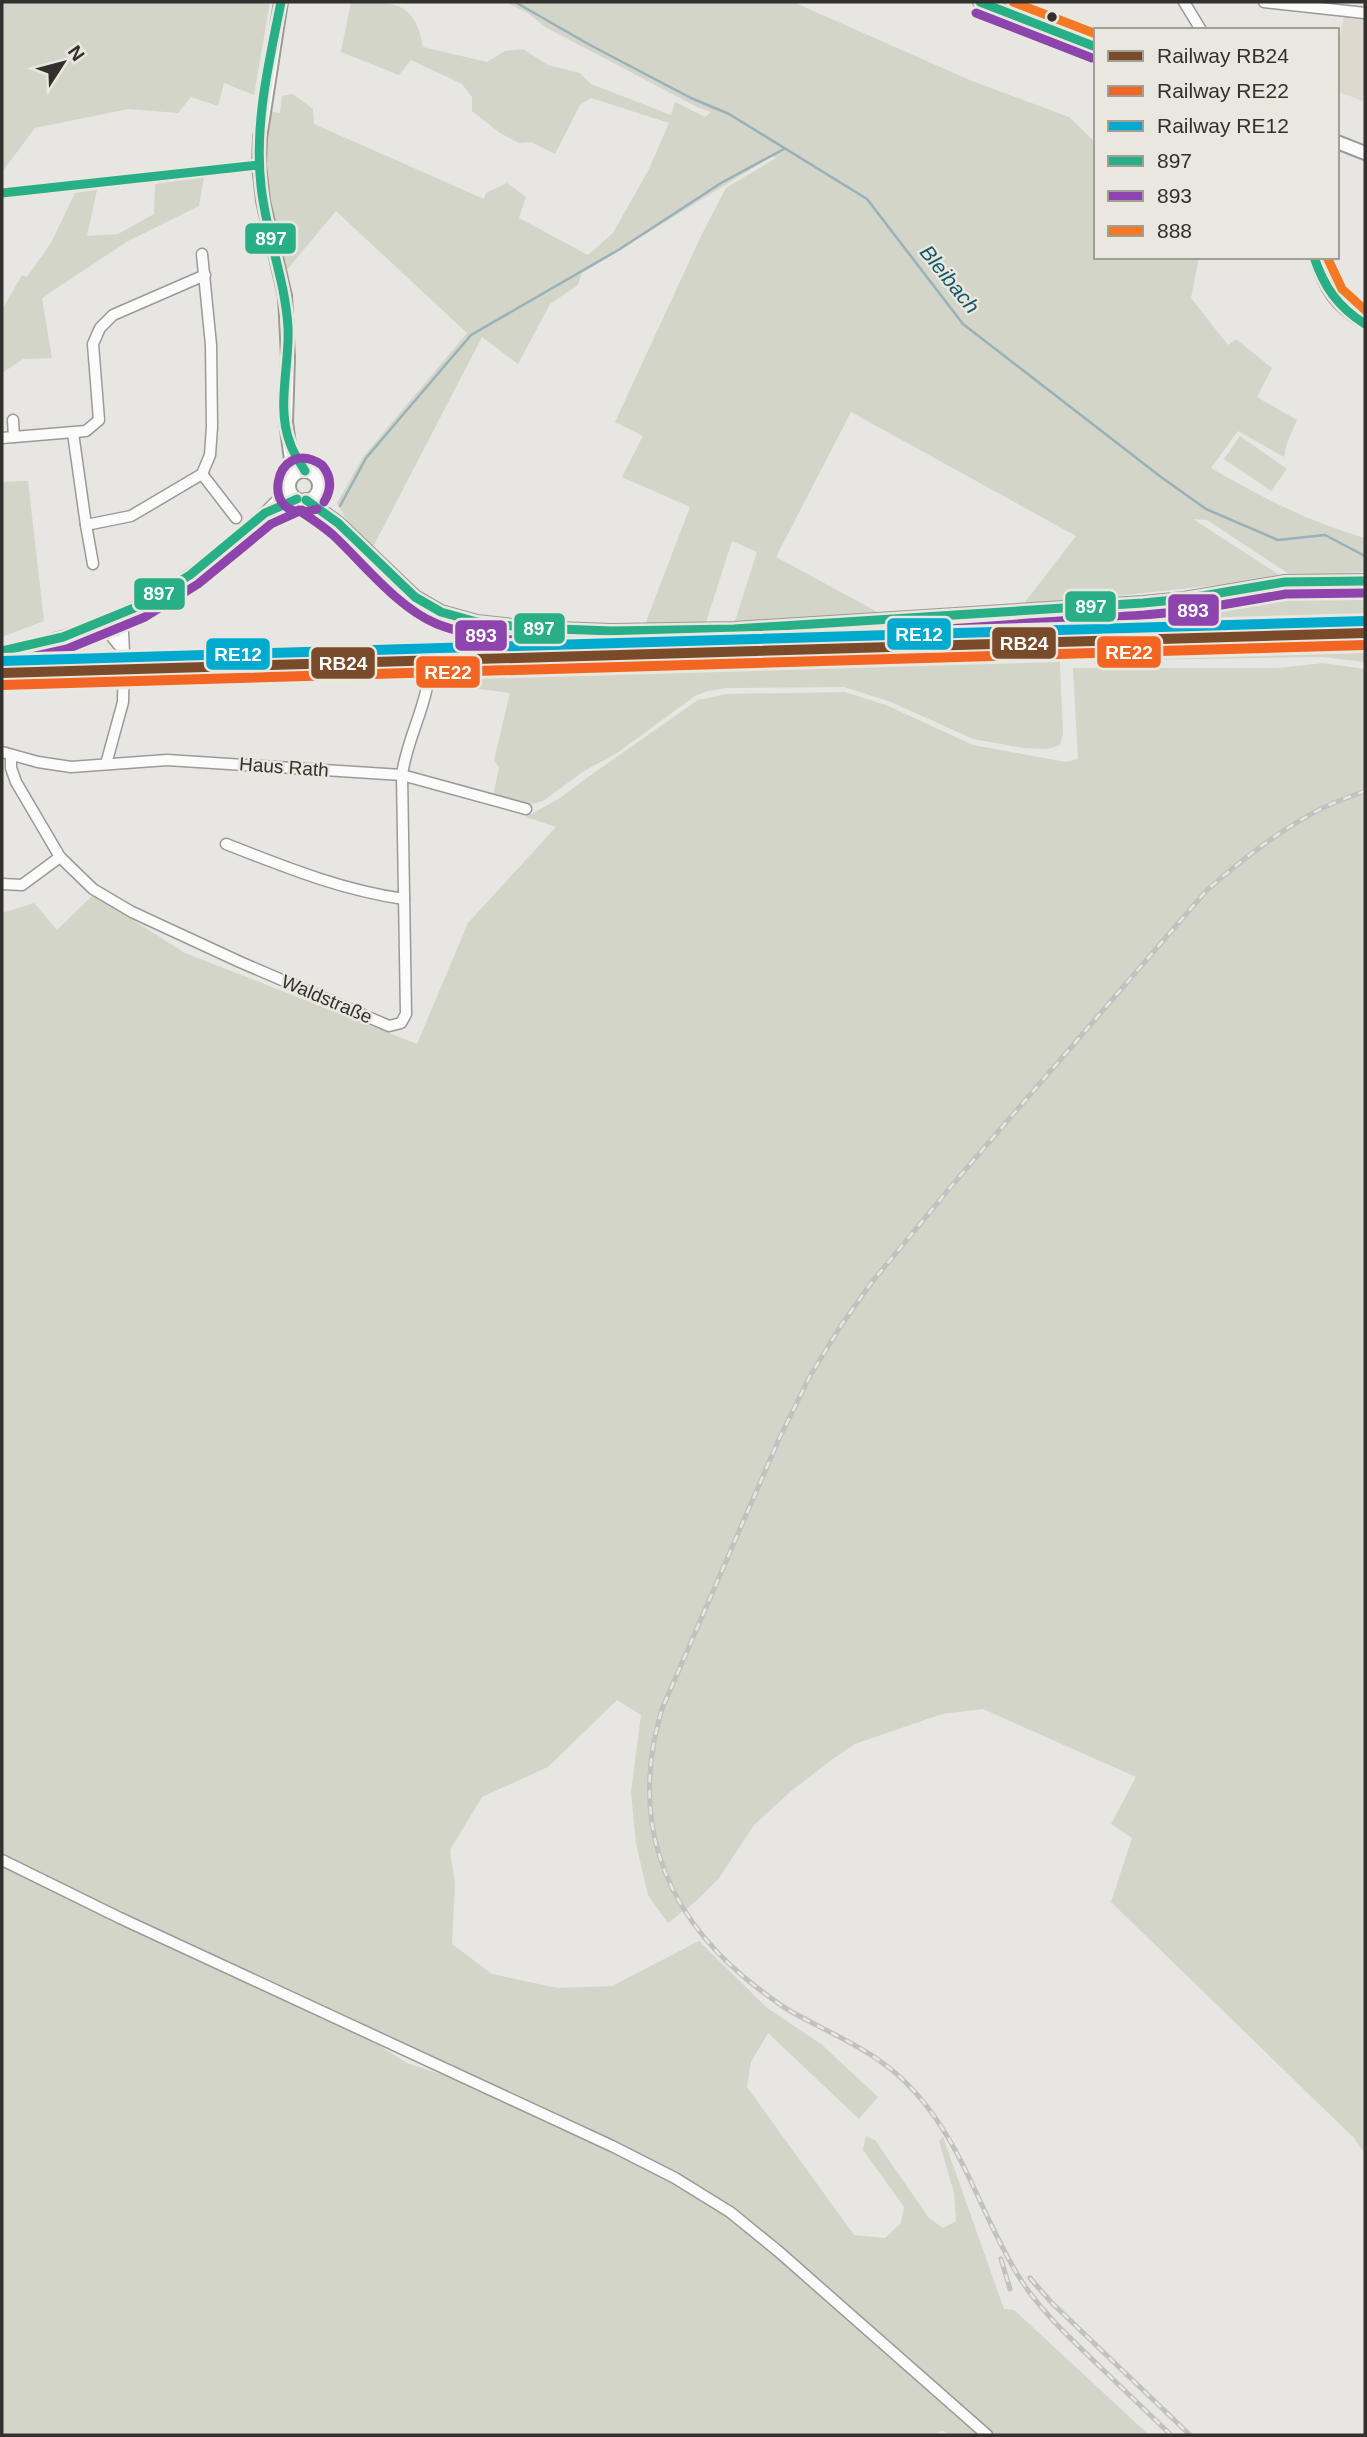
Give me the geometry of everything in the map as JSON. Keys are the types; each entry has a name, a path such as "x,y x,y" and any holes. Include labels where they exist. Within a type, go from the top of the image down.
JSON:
{"main road":[{"path":"281,2 260,138 259,165 263,201 285,296 288,328 286,422 298,487 415,597 441,612 460,619 582,631 734,629 1143,603 1285,582 1365,580"},
{"path":"980,2 1094,46"},
{"path":"1339,143 1365,153"},
{"path":"298,487 316,478 317,492 338,523"},
{"path":"298,487 317,492"}],"street":[{"path":"1184,2 1200,28"},
{"path":"1264,2 1365,13"},
{"path":"2,193 259,165"},
{"path":"86,525 131,516 202,474 210,455 212,426 211,345 202,254"},
{"path":"1315,259 1326,290 1335,302 1345,312 1365,324"},
{"path":"2,438 86,431 99,420 93,344 100,328 113,315 205,275"},
{"path":"13,420 14,437"},
{"path":"73,433 93,564"},
{"path":"202,474 236,518"},
{"path":"2,651 63,638 122,614 166,592 298,487"},
{"path":"106,764 123,702 122,614"},
{"path":"101,623 124,652"},
{"name":"Waldstraße","path":"7,753 16,782 60,857 93,889 132,912 240,962 389,1026 401,1023 406,1014 402,775 405,757 423,709 427,687"},
{"name":"Haus Rath","path":"7,753 38,762 71,767 167,760 402,775 526,809"},
{"path":"226,844 306,876 367,894 404,899"},
{"path":"2,884 22,885 60,857"},
{"path":"2,1860 675,2178 730,2212 768,2243 987,2435"}],"shaded area":[{"path":"2,2 270,2 254,95 224,83 218,106 191,97 178,113 128,109 35,128 2,172"},
{"path":"351,2 379,2 400,7 408,12 414,20 423,47 487,62 505,51 523,49 548,65 580,73 591,84 671,115 675,102 705,117 711,112 545,27 528,13 505,2 793,2 972,81 1069,117 1094,141 1094,259 1199,259 1191,298 1228,345 1236,339 1272,368 1257,397 1297,420 1284,457 1238,431 1211,468 1286,508 1365,538 1364,572 1292,576 1207,520 1193,519 1284,578 1022,606 1076,536 851,412 776,557 883,615 734,624 757,552 732,541 705,625 644,627 690,507 622,477 643,436 615,422 726,188 776,158 772,156 582,273 578,285 550,304 518,364 482,337 373,547 351,527 337,503 363,457 467,333 336,211 286,271 268,207 264,172 268,111 280,113 282,96 293,94 313,109 314,124 484,199 486,193 507,183 526,197 519,218 588,255 613,233 649,169 669,123 591,98 580,105 555,154 531,142 519,143 500,133 472,111 472,97 462,84 411,60 399,75 341,52"},
{"path":"1344,16 1365,18 1365,102 1339,92 1339,42"},
{"path":"204,177 199,206 128,241 42,298 52,358 23,359 2,373 2,310 22,275 27,277 51,243 75,193 97,190 87,236 118,234 154,214 155,184"},
{"path":"1240,436 1287,469 1271,491 1224,459"},
{"path":"28,481 44,621 2,637 2,482"},
{"path":"1321,588 1365,590 1365,622 807,637 808,630 1178,608 1271,592"},
{"path":"1365,622 1365,639 1078,645 1065,643 1065,631 1077,629"},
{"path":"1058,631 1059,644 555,662 131,673 130,659 144,657"},
{"path":"1365,639 1365,662 1322,657 1077,661 1069,655 1069,645"},
{"path":"1059,644 1063,734 1060,745 1048,749 1023,748 973,739 891,702 844,687 727,688 695,696 617,753 584,771 543,801 525,806 493,796 499,767 494,760 510,693 434,683 434,667"},
{"path":"116,659 117,674 2,678 2,661"},
{"path":"1323,663 1365,669 1365,2154 1354,2138 1111,1902 1132,1838 1111,1824 1136,1777 983,1709 942,1714 855,1744 830,1761 754,1825 719,1878 695,1902 668,1923 648,1895 636,1844 631,1792 641,1715 617,1700 548,1767 482,1797 450,1850 455,1884 452,1944 492,1974 558,1988 612,1986 699,1941 766,2007 821,2044 878,2097 859,2119 768,2033 751,2062 747,2087 854,2235 885,2238 901,2223 904,2207 863,2150 866,2136 875,2140 929,2218 943,2228 956,2221 954,2193 939,2141 943,2137 1004,2309 1014,2310 1149,2435 948,2435 944,2431 936,2435 2,2435 2,913 34,903 57,930 93,895 185,953 417,1044 468,923 556,827 526,817 560,798 698,700 727,694 845,692 886,705 973,745 1066,762 1078,759 1073,668 1279,668","holes":["378,2045 498,2088 498,2093 407,2063"]}],"waterway":[{"name":"Bleibach","path":"515,2 691,98 729,114 867,199 963,324 1206,509 1278,540 1325,535 1365,556"},
{"path":"340,506 366,458 471,335 620,249 721,183 784,149"}],"railway":[{"path":"1171,2435 1065,2333 1029,2291 1008,2258 953,2146 940,2124 910,2087 863,2050 792,2012 762,1991 716,1950 692,1921 673,1890 660,1857 652,1822 650,1786 653,1748 662,1709 779,1439 810,1376 872,1282 1206,891 1245,858 1286,829 1321,809 1365,791"},
{"path":"1001,2259 1010,2289"},
{"path":"1030,2278 1051,2302 1190,2435"}],"rail line":[{"name":"RE12","path":"2,661 1365,621"},
{"name":"RB24","path":"2,673 1365,633"},
{"name":"RE22","path":"2,685 1365,645"}],"transit line":[{"name":"897","path":"281,2 264,93 259,163 263,204 283,291 288,327 284,400 286,429 293,450 305,471"},
{"name":"897","path":"980,2 1094,46"},
{"name":"888","path":"1013,2 1094,33"},
{"name":"893","path":"976,13 1092,58"},
{"name":"897","path":"2,193 259,165"},
{"name":"897","path":"1315,259 1322,278 1333,295 1347,311 1365,324"},
{"name":"888","path":"1328,259 1342,289 1365,310"},
{"name":"893","path":"317,509 298,511 285,506 279,495 278,482 283,470 292,461 305,458 322,465 330,483 324,502"},
{"name":"897","path":"2,651 63,637 139,606 190,575 265,513 297,499"},
{"name":"897","path":"306,500 338,523 415,597 441,612 477,622 531,628 612,631 734,629 1143,603 1285,582 1365,581"},
{"name":"893","path":"299,510 333,535 395,596 423,617 461,631 516,640 633,643 840,636 1144,615 1186,611 1286,594 1365,593"},
{"name":"893","path":"5,663 67,649 145,617 198,584 271,524 302,510"}]}
